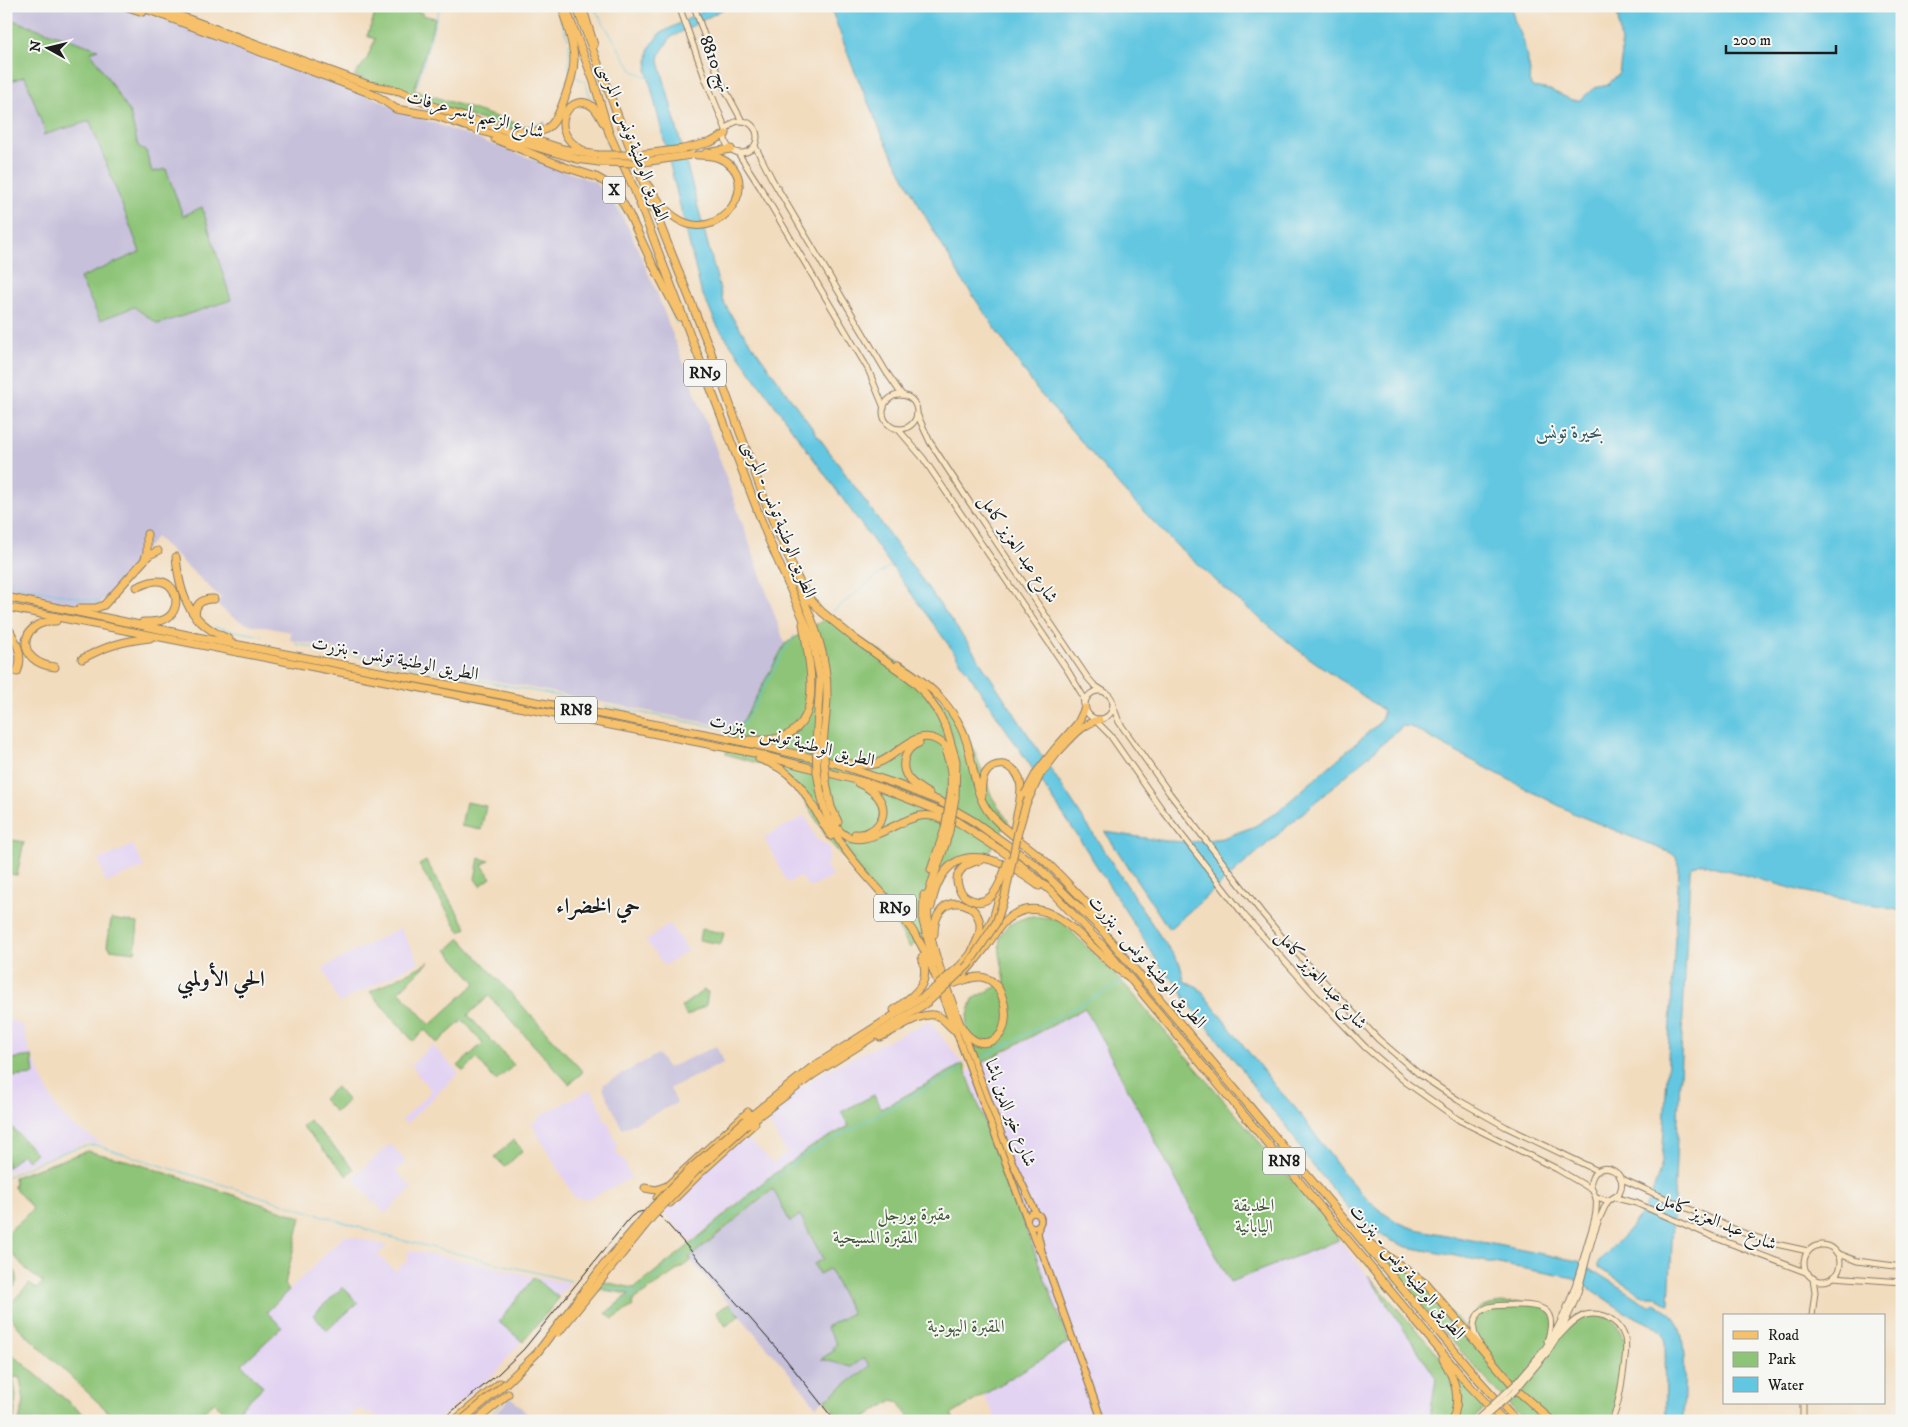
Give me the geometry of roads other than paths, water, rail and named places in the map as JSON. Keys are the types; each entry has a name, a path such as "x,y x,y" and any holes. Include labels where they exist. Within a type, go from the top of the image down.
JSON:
{"highway":[{"path":"126,6 151,15 163,16"},
{"name":"شارع الزعيم ياسر عرفات","path":"138,6 367,92 396,109 437,116 577,159 637,155 683,149 711,142 726,133"},
{"name":"شارع الزعيم ياسر عرفات","path":"153,6 369,85 400,91 430,105 489,125 563,149 589,153 598,158 637,163 734,151"},
{"name":"X","path":"489,125 531,133 547,129 558,117 572,78 574,60 564,6"},
{"name":"الطريق الوطنية تونس - المرسى","path":"564,6 594,82 609,133 635,191 768,538 801,611 817,655 820,678 820,745 817,772 827,818 840,843 903,919 924,951 956,1031"},
{"name":"الطريق الوطنية تونس - المرسى","path":"576,6 641,178 709,347 768,509 790,563 809,598 831,621 911,679 922,690 938,712 947,730 956,761 953,794"},
{"path":"582,6 592,35 594,52"},
{"path":"589,153 572,144 564,132 562,125 568,110 579,102 592,106 598,112 609,133"},
{"name":"X","path":"465,126 596,177 610,185 628,212 652,263 690,335"},
{"path":"641,178 661,204 675,218 682,222 697,225 714,222 724,216 736,202 739,188 738,180 733,168 723,160 710,155 694,155"},
{"path":"144,562 147,552 147,534"},
{"path":"49,605 90,609 99,608 110,600 151,553 158,551"},
{"path":"176,557 176,567 185,599 196,618 209,630 247,645"},
{"name":"RN9","path":"790,563 798,588 816,629 823,654 827,696 820,745 834,815 841,826 856,834 871,832 878,826 883,816 880,799 871,790 839,775"},
{"path":"128,622 162,621 171,615 176,604 176,594 173,589 162,582 151,582 137,587"},
{"name":"الطريق الوطنية تونس - بنزرت","path":"6,597 197,637 247,645 726,738 834,763 896,784 939,802 975,822 1024,856 1057,884 1100,928 1492,1396 1516,1421"},
{"path":"196,618 195,610 199,603 206,599 214,599"},
{"name":"الطريق الوطنية تونس - بنزرت","path":"6,607 726,748 871,784 944,813 1011,857 1050,890 1103,946 1431,1340 1479,1397 1503,1421"},
{"name":"RN9","path":"726,738 770,741 788,734 801,723 810,704 812,678 801,611"},
{"path":"55,667 41,664 31,658 26,647 28,635 38,623 69,620"},
{"path":"6,624 20,654 21,660 17,672"},
{"path":"82,659 125,640 156,637"},
{"path":"855,640 912,674 930,688 948,708 961,727 966,740 976,786 982,802 998,822 1049,864 1084,900 1095,916 1100,928"},
{"path":"1004,862 981,860 968,863 962,867 957,880 964,896 975,901 988,899 997,889 1027,791 1037,772 1078,723 1085,707"},
{"path":"461,1421 505,1384 537,1353 602,1267 652,1209 691,1168 786,1091 866,1041 926,999 968,965 996,923 1005,896 1018,832 1026,804 1040,776 1056,751 1080,730 1097,720"},
{"name":"RN9","path":"834,763 875,764 888,758 918,738 929,738 940,742 951,755 955,774 953,794 947,830 927,905 928,925 959,1022"},
{"name":"RN9","path":"939,802 909,779 904,763 905,756 911,747 916,744 932,742 942,748 949,759 953,794"},
{"path":"726,748 766,761 795,779 810,799 837,845 854,865 868,877"},
{"path":"982,802 981,783 988,769 1001,764 1013,769 1021,781 1014,830"},
{"name":"RN9","path":"821,794 837,828 852,837 864,839 905,821 931,815 974,832"},
{"name":"RN9","path":"939,988 924,929 922,904 927,882 947,830"},
{"path":"928,925 931,904 937,887 948,869 960,860 970,857 981,856 1004,862 1062,903"},
{"path":"926,999 970,956 986,933 994,916 1000,895 1004,862"},
{"path":"934,944 934,925 937,914 945,906 959,903 973,910 979,920 979,934 970,956"},
{"path":"953,984 974,962 1006,920 1016,914 1032,909 1044,910 1060,918 1106,961 1131,978"},
{"path":"848,1044 909,999 920,989 924,981 925,970 922,957 903,919"},
{"path":"670,1204 811,1068 848,1044 953,984 975,977 985,978 998,988 1004,1004 1004,1026 995,1040 982,1043 976,1041 965,1032 959,1022"},
{"path":"866,1041 882,1036 928,1014 938,1016 956,1031"},
{"path":"657,1198 667,1186 763,1100 786,1091"},
{"path":"468,1421 508,1388 539,1357 652,1217 747,1122"},
{"path":"644,1188 656,1190 667,1186"},
{"path":"1340,1215 1372,1245 1426,1284 1519,1392 1552,1421"},
{"path":"1431,1340 1450,1371 1456,1386 1457,1401 1452,1421"},
{"path":"454,1421 500,1382"},
{"path":"476,1421 508,1394"}],"main road":[{"name":"نهج 8810","path":"679,6 726,133"},
{"name":"نهج 8810","path":"694,6 719,78 742,121"},
{"path":"742,121 748,122 756,130 757,141 755,146 745,153 734,151 726,140 726,133 733,124 742,121"},
{"name":"شارع عبد العزيز كامل","path":"755,146 772,179 885,370 902,395 915,404 917,414 930,442 1087,677 1094,685 1105,692"},
{"name":"شارع عبد العزيز كامل","path":"734,151 760,186 868,369 884,408 886,421 898,429 923,458 1068,671 1083,696 1085,707"},
{"path":"884,408 891,398 902,395"},
{"path":"898,429 908,427 916,420 917,414"},
{"path":"1096,691 1105,692 1111,698 1113,706 1107,717 1097,720 1087,714 1085,707 1088,696 1096,691"},
{"name":"شارع عبد العزيز كامل","path":"1113,706 1119,722 1194,827 1236,881 1282,938 1358,1020 1419,1074 1458,1100 1483,1115 1598,1171"},
{"name":"شارع عبد العزيز كامل","path":"1097,720 1110,734 1178,830 1224,889 1271,946 1365,1048 1388,1068 1459,1120 1557,1168 1591,1189"},
{"name":"شارع خير الدين باشا","path":"959,1022 1013,1164 1036,1213"},
{"name":"شارع خير الدين باشا","path":"956,1031 1035,1242 1042,1252"},
{"path":"1587,1253 1595,1217 1596,1198 1591,1189 1592,1178 1598,1171 1603,1169 1612,1170 1622,1179 1622,1190 1616,1198 1608,1201 1596,1198"},
{"name":"شارع عبد العزيز كامل","path":"1622,1179 1738,1232 1776,1244 1808,1251"},
{"name":"شارع عبد العزيز كامل","path":"1616,1198 1636,1203 1716,1238 1808,1273"},
{"path":"1556,1339 1576,1292 1599,1218 1608,1201"},
{"path":"1036,1213 1041,1218 1039,1225 1034,1227 1028,1223 1029,1216 1036,1213"},
{"name":"شارع خير الدين باشا","path":"1039,1225 1038,1234 1042,1252 1102,1421"},
{"path":"1812,1314 1815,1292 1812,1278 1804,1261 1808,1251 1813,1247 1828,1246 1836,1252 1857,1261 1902,1267"},
{"path":"1832,1277 1839,1268 1840,1263 1836,1252"},
{"path":"1812,1278 1821,1280 1832,1277 1902,1282"},
{"path":"1481,1421 1515,1391 1545,1351 1576,1292"},
{"path":"1493,1360 1476,1338 1474,1326 1478,1314 1490,1306 1530,1304 1542,1307 1548,1315 1550,1324 1550,1334 1545,1351"},
{"path":"1475,1421 1515,1384 1576,1320 1588,1314 1603,1316 1612,1320 1620,1328 1625,1338 1626,1348 1617,1409 1611,1421"},
{"path":"1803,1404 1803,1421"}],"water":[{"path":"713,6 729,6 670,38 660,54 659,61 723,301 734,320 970,646 1180,964 1184,981 1198,987 1275,1086 1297,1110 1351,1182 1381,1211 1398,1222 1416,1229 1578,1261 1651,1307 1653,1303 1671,1314 1682,1336 1684,1351 1683,1421 1666,1421 1665,1339 1663,1333 1658,1328 1623,1311 1574,1278 1407,1247 1390,1240 1367,1225 1352,1212 1308,1160 1286,1125 1260,1097 1244,1072 1185,999 1179,985 1165,973 1077,835 956,655 718,327 701,291 647,71 649,49 659,34"},
{"name":"بحيرة تونس","path":"830,6 1511,6 1514,19 1523,39 1530,71 1529,81 1532,87 1550,90 1572,100 1580,100 1594,88 1608,85 1619,73 1622,53 1617,9 1614,6 1902,6 1902,911 1802,891 1701,863 1692,867 1690,871 1669,1305 1654,1296 1644,1296 1598,1267 1598,1262 1621,1239 1638,1218 1652,1194 1662,1162 1679,868 1676,857 1671,853 1575,814 1411,727 1403,726 1169,929 1105,832 1165,841 1192,842 1223,838 1255,826 1277,812 1379,723 1383,710 1298,650 1234,597 1174,543 1122,489 1037,390 961,278 921,209 884,139 852,65"}],"waterway":[{"path":"417,86 440,6"},
{"path":"555,6 568,39"},
{"path":"593,6 632,70 649,78"},
{"path":"569,43 569,72"},
{"path":"576,77 585,82 592,102"},
{"path":"606,140 610,151"},
{"path":"620,208 626,216"},
{"path":"653,271 663,292"},
{"path":"665,296 676,323"},
{"path":"832,612 891,565"},
{"path":"6,583 99,602"},
{"path":"214,627 262,636"},
{"path":"606,706 737,730 745,722 794,636"},
{"path":"296,644 564,697"},
{"path":"585,701 598,704"},
{"path":"1140,968 1154,956"},
{"path":"978,1060 1124,981"},
{"path":"694,1246 804,1155 962,1069"},
{"path":"6,1177 62,1152 95,1145 397,1239 571,1281"},
{"path":"610,1313 685,1254"},
{"path":"602,1287 636,1293"},
{"path":"485,1421 502,1403"}],"tram line":[{"path":"440,1421 498,1374 524,1349 628,1220 636,1213 645,1211 654,1213 663,1219 784,1357 835,1421"}],"district":[{"name":"حي الخضراء","path":"598,906"},
{"name":"الحي الأولمبي","path":"221,979"}],"park label":[{"name":"مقبرة بورجل","path":"914,1215"},
{"name":"الحديقة اليابانية","path":"1254,1216"},
{"name":"المقبرة المسيحية","path":"875,1238"},
{"name":"المقبرة اليهودية","path":"966,1327"}]}
